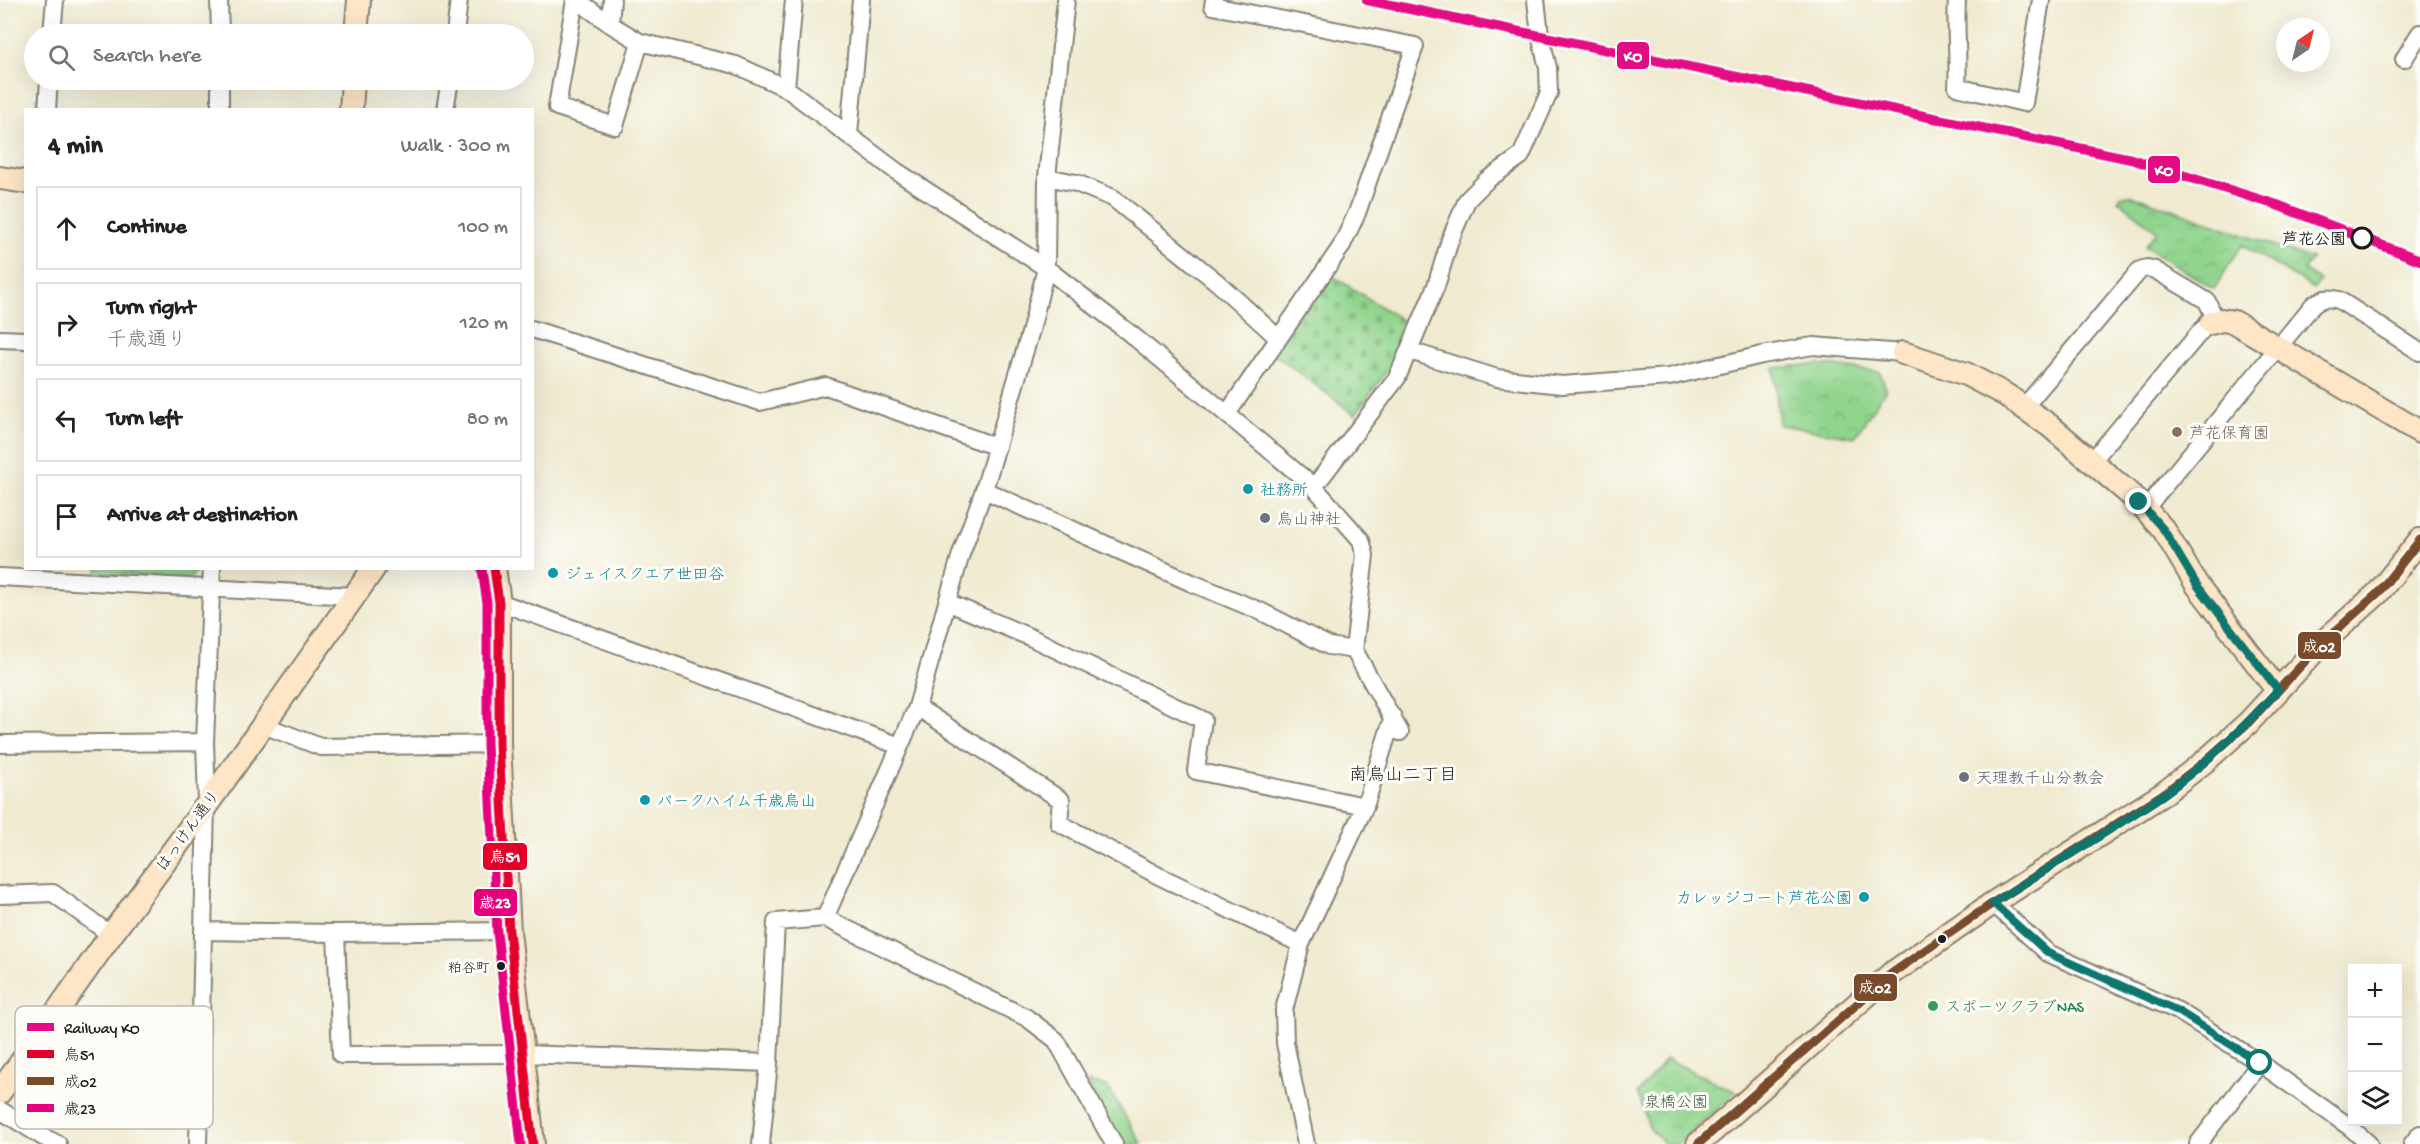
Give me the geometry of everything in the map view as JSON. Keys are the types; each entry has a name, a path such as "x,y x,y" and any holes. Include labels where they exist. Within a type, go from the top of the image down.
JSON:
{"street":[{"path":"53,24 55,0"},
{"path":"219,0 220,24"},
{"path":"357,24 359,0"},
{"path":"456,24 459,0"},
{"path":"640,42 615,126 557,107 576,0 640,42 736,65 786,88 896,171 1046,268 1116,321 1314,487 1361,540 1365,555 1354,650 1396,725 1365,806 1301,944 1284,1010 1285,1043 1306,1144"},
{"path":"610,24 612,0"},
{"path":"786,88 794,0"},
{"path":"849,134 861,0"},
{"path":"825,918 917,707 961,554 984,490 1031,330 1046,268 1047,177 1066,0"},
{"path":"1214,0 1213,6 1415,46 1357,213 1341,247 1227,414"},
{"path":"1314,487 1397,378 1436,286 1450,240 1467,200 1487,180 1521,156 1549,93 1548,68 1540,34 1536,0"},
{"path":"1956,0 1955,34 1959,63 1957,87 2024,103 2041,0"},
{"path":"2404,59 2420,33"},
{"path":"46,108 48,90"},
{"path":"220,90 220,108"},
{"path":"351,108 352,90"},
{"path":"445,108 448,90"},
{"path":"1047,177 1076,183 1113,198 1218,283 1278,338"},
{"path":"0,178 24,182"},
{"path":"2024,407 2139,270 2147,268 2155,270 2207,301 2213,322"},
{"path":"2146,508 2313,304 2320,299 2329,297 2339,300 2420,352"},
{"path":"2092,461 2202,330 2213,322 2234,322 2420,432"},
{"path":"534,329 760,402 826,386 997,447"},
{"path":"0,339 24,340"},
{"path":"1410,351 1497,378 1562,385 1668,377 1762,354 1813,346 1903,353 1966,374 1986,383 2024,407 2146,508 2174,544 2202,592 2278,690"},
{"path":"984,490 1260,611 1329,646 1354,650"},
{"path":"1698,1144 1882,981 1993,903 2163,794 2204,762 2247,723 2322,643 2378,593 2417,551"},
{"path":"201,1006 207,805 205,742 212,570"},
{"name":"はっけん通り","path":"61,1006 207,805 373,570"},
{"path":"494,570 499,602 499,744 509,931 533,1144"},
{"path":"0,577 48,574 212,588 354,596"},
{"path":"499,602 900,746"},
{"path":"947,602 1032,638 1203,720 1196,771 1365,806"},
{"path":"917,707 1061,800 1059,823 1158,876 1301,944"},
{"path":"263,724 321,747 499,744"},
{"path":"0,744 205,742"},
{"path":"0,895 53,893 111,935"},
{"path":"1993,903 2048,953 2178,1011 2260,1063 2369,1144"},
{"path":"761,1144 769,1063 776,922 825,918 1027,1018 1056,1040 1114,1144"},
{"path":"203,931 336,933 509,931"},
{"path":"336,933 341,1055 524,1054 769,1063"},
{"path":"2198,1144 2260,1063"},
{"name":"はっけん通り","path":"0,1092 15,1071"},
{"path":"0,1110 15,1119"},
{"path":"30,1129 58,1144"},
{"path":"198,1129 198,1144"},
{"path":"2412,1144 2420,1134"}],"green space":[{"path":"2132,195 2312,259 2304,270 2320,281 2314,289 2242,245 2214,289 2145,246 2157,231 2118,200 2121,196"},
{"path":"1328,273 1408,324 1397,357 1355,415 1272,352"},
{"path":"1819,364 1880,372 1886,389 1855,437 1779,425 1774,368"},
{"path":"97,570 198,570 189,579 97,573"},
{"name":"泉橋公園","path":"1666,1059 1736,1092 1678,1144 1664,1144 1650,1129 1638,1093"},
{"path":"1087,1082 1107,1086 1142,1144 1122,1144"}],"rail line":[{"name":"KO","path":"1367,0 2131,159 2277,205 2420,260"}],"transit line":[{"name":"成02","path":"1698,1144 1891,974 1993,903 2163,794 2204,762 2248,723 2322,643 2378,593 2420,540"},
{"name":"歳23","path":"482,570 487,603 487,745 497,932 521,1144"},
{"name":"烏51","path":"494,570 499,602 499,744 509,931 533,1144"}],"place":[{"name":"芦花公園","path":"2362,238"},
{"name":"芦花保育園","path":"2177,432"},
{"name":"社務所","path":"1248,489"},
{"name":"烏山神社","path":"1265,518"},
{"name":"ジェイスクエア世田谷","path":"553,573"},
{"name":"天理教千山分教会","path":"1964,777"},
{"name":"パークハイム千歳烏山","path":"645,800"},
{"name":"カレッジコート芦花公園","path":"1864,897"},
{"name":"粕谷町","path":"501,966"},
{"name":"スポーツクラブNAS","path":"1933,1006"}],"district":[{"name":"南烏山二丁目","path":"1403,774"}],"route":[{"path":"2139,502 2164,530 2206,598 2278,690 2247,723 2204,762 2163,794 1993,903 2048,953 2178,1011 2260,1063"}]}
